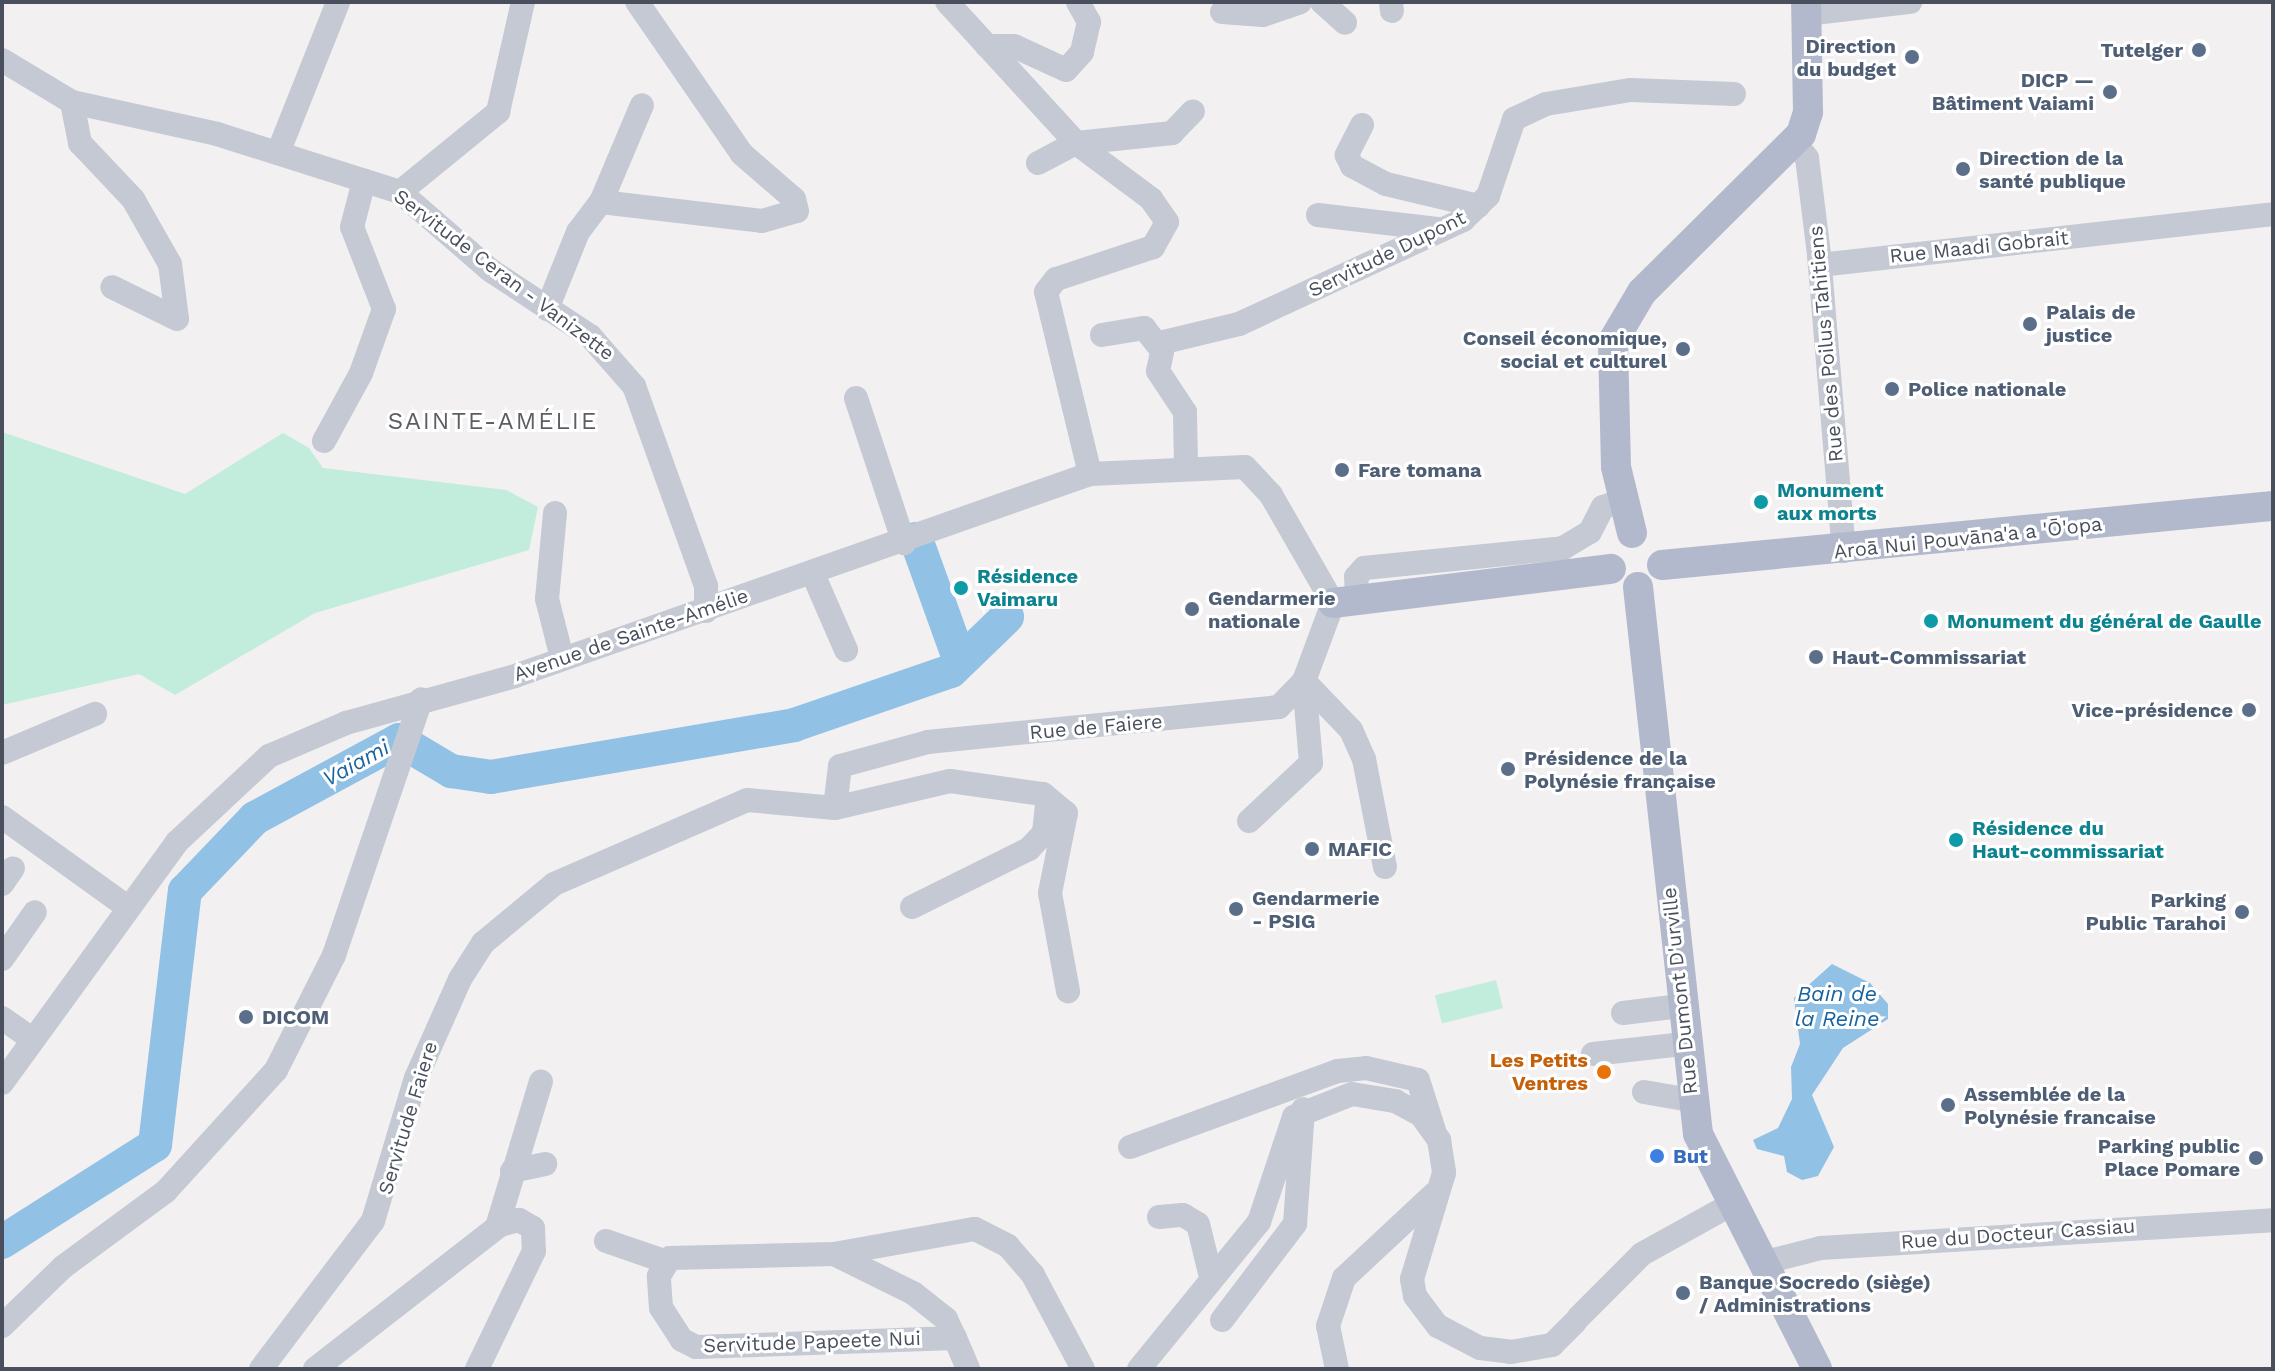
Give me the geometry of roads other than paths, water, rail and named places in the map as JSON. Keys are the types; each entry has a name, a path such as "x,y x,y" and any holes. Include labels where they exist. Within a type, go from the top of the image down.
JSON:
{"main road":[{"path":"1632,533 1624,500 1608,365 1618,328 1642,292 1794,142 1808,112 1806,8"},
{"name":"Aroā Nui Pouvāna'a a 'Ō'opa","path":"1662,565 1844,551 2273,506"},
{"path":"1632,533 1654,539 1662,565 1638,587 1621,583 1611,569 1613,546 1632,533"},
{"path":"1345,602 1611,569"},
{"name":"Rue Dumont D'urville","path":"1638,587 1684,1044 1698,1134 1817,1369"}],"street":[{"path":"278,153 338,2"},
{"path":"400,192 498,112 523,2"},
{"path":"601,202 762,221 797,211 794,199 742,154 637,2"},
{"path":"947,2 1076,143 1151,199 1167,222 1153,247 1056,279 1046,292 1090,474"},
{"path":"987,46 1014,46 1066,70 1082,52 1089,22 1078,2"},
{"path":"1222,12 1263,15 1300,2"},
{"path":"1322,2 1345,23"},
{"path":"1806,8 1910,2"},
{"name":"Servitude Ceran - Vanizette","path":"2,60 72,102 278,153 400,192 626,370 689,535 706,611"},
{"name":"Servitude Dupont","path":"1160,348 1284,306 1440,229 1478,206 1514,119 1546,104 1631,90 1734,94"},
{"path":"72,102 80,143 133,199 170,264 177,319 112,287"},
{"path":"547,309 578,232 601,202 642,105"},
{"path":"1038,163 1076,143 1151,140 1172,133 1193,111"},
{"path":"1362,125 1347,155 1352,166 1386,184 1478,206"},
{"name":"Rue des Poilus Tahitiens","path":"1794,142 1807,158 1820,265 1844,551"},
{"path":"324,441 361,373 384,309 352,227 364,181"},
{"name":"Rue Maadi Gobrait","path":"1820,265 2273,214"},
{"path":"1318,215 1440,229"},
{"path":"1102,335 1144,328 1160,348 1158,371 1185,412 1186,466"},
{"path":"856,398 904,543"},
{"name":"Avenue de Sainte-Amélie","path":"2,1083 126,906 177,842 269,756 421,699 562,658 706,611 904,543 1090,474 1230,465 1256,473 1345,602"},
{"path":"1493,586 1490,547 1574,545 1603,507 1624,500"},
{"path":"555,513 547,599 562,658"},
{"name":"Rue de Faiere","path":"835,808 840,766 898,750 1256,713 1279,707 1304,681 1356,577 1364,568 1490,547"},
{"path":"813,574 846,650"},
{"path":"1249,821 1311,763 1304,681"},
{"path":"1304,681 1351,730 1364,759 1385,867"},
{"path":"2,1326 63,1267 166,1191 276,1070 334,955 421,699"},
{"path":"2,753 95,714"},
{"name":"Servitude Faiere","path":"261,1369 373,1221 416,1078 483,943 554,884 747,800 835,808 950,781 1043,794"},
{"path":"912,907 1029,849 1051,814 1043,794"},
{"path":"1043,794 1066,813 1050,893 1068,991"},
{"path":"2,817 126,906"},
{"path":"2,959 35,912"},
{"path":"1623,1013 1681,1006"},
{"path":"2,1018 33,1040"},
{"path":"1593,1054 1684,1044"},
{"path":"1130,1147 1338,1071 1366,1068 1418,1080 1443,1156 1441,1189 1423,1224 1412,1279 1415,1296 1438,1326 1480,1348 1511,1352 1552,1345 1642,1254 1734,1203"},
{"path":"497,1227 541,1081"},
{"path":"1644,1092 1691,1100"},
{"path":"1139,1369 1211,1277 1259,1222 1286,1129 1303,1109 1337,1096 1380,1096 1421,1115 1434,1130"},
{"path":"1222,1320 1295,1224 1303,1109"},
{"path":"512,1171 545,1164"},
{"path":"1322,1369 1328,1326 1358,1260 1441,1189"},
{"path":"1159,1217 1183,1215 1198,1224 1211,1277"},
{"path":"315,1369 497,1227 519,1220 536,1240 477,1369"},
{"name":"Rue du Docteur Cassiau","path":"1765,1262 1852,1245 2273,1220"},
{"name":"Servitude Papeete Nui","path":"834,1254 913,1293 946,1319 955,1338 696,1347 682,1340 661,1308 664,1261 834,1254 956,1230 993,1235 1033,1275 1083,1369"},
{"path":"606,1241 664,1261"},
{"path":"1328,1326 1337,1369"},
{"path":"955,1338 968,1369"}],"water":[{"name":"Bain de la Reine","path":"1832,964 1870,983 1888,1004 1888,1019 1843,1048 1812,1095 1834,1147 1818,1176 1802,1180 1787,1172 1784,1156 1757,1149 1753,1140 1778,1128 1792,1099 1791,1067 1800,1044 1794,998"}],"waterway":[{"path":"916,539 960,661"},
{"name":"Vaiami","path":"2,1242 155,1145 185,891 255,818 399,740 451,771 491,777 794,725 951,671 1007,617"}],"place":[{"name":"Tutelger","path":"2199,50"},
{"name":"Direction du budget","path":"1912,57"},
{"name":"DICP — Bâtiment Vaiami","path":"2110,92"},
{"name":"Direction de la santé publique","path":"1963,169"},
{"name":"Palais de justice","path":"2030,324"},
{"name":"Conseil économique, social et culturel","path":"1683,349"},
{"name":"Police nationale","path":"1892,389"},
{"name":"Fare tomana","path":"1342,470"},
{"name":"Monument aux morts","path":"1761,502"},
{"name":"Résidence Vaimaru","path":"961,588"},
{"name":"Gendarmerie nationale","path":"1192,609"},
{"name":"Monument du général de Gaulle","path":"1931,621"},
{"name":"Haut-Commissariat","path":"1816,657"},
{"name":"Vice-présidence","path":"2249,710"},
{"name":"Présidence de la Polynésie française","path":"1508,769"},
{"name":"Résidence du Haut-commissariat","path":"1956,840"},
{"name":"MAFIC","path":"1312,849"},
{"name":"Gendarmerie - PSIG","path":"1236,909"},
{"name":"Parking Public Tarahoi","path":"2242,912"},
{"name":"DICOM","path":"246,1017"},
{"name":"Les Petits Ventres","path":"1604,1072"},
{"name":"Assemblée de la Polynésie francaise","path":"1948,1105"},
{"name":"But","path":"1657,1156"},
{"name":"Parking public Place Pomare","path":"2256,1158"},
{"name":"Banque Socredo (siège) / Administrations","path":"1683,1293"}],"district":[{"name":"SAINTE-AMÉLIE","path":"493,422"}]}
